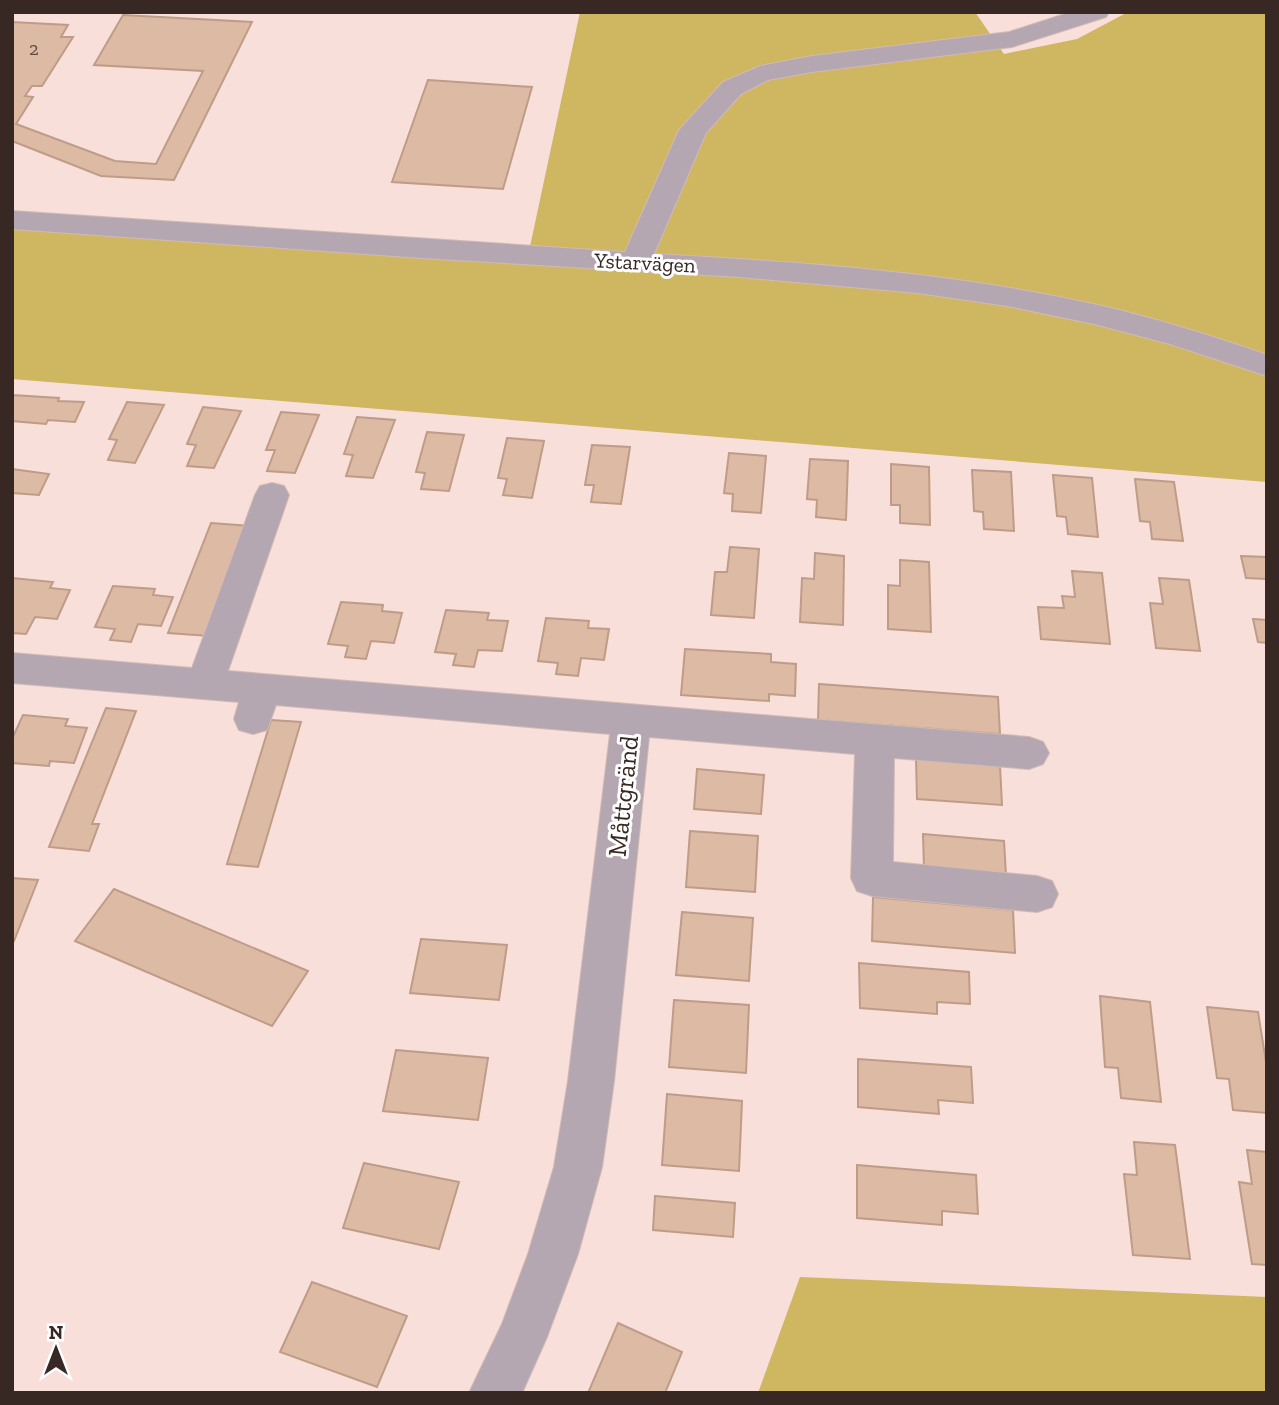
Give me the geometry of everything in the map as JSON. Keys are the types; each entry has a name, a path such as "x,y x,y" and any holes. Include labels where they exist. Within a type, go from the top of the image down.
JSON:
{"street":[{"path":"636,262 693,130 732,88 760,74 811,64 1012,38 1097,12"},
{"name":"Ystarvägen","path":"12,220 833,274 989,292 1129,322 1267,366"},
{"path":"205,684 272,495"},
{"name":"Måttgränd","path":"12,668 205,684 258,704 631,719 591,1081 578,1167 553,1254 522,1337 495,1393"},
{"path":"631,719 1029,753"},
{"path":"874,740 872,878 1037,894"}],"shaded area":[{"path":"580,12 975,12 1004,54 1077,39 1128,12 1267,12 1267,482 12,379 12,220 528,256"},
{"path":"800,1277 1267,1297 1267,1393 758,1393"}],"building":[{"path":"123,15 252,22 174,180 101,176 12,141 12,22 68,25 61,37 73,37 42,86 32,86 25,96 33,97 16,124 115,161 156,164 203,71 94,65"},
{"path":"428,80 532,87 503,189 392,182"},
{"path":"12,395 84,402 75,422 48,420 46,424 12,421"},
{"path":"127,402 164,405 135,463 108,460 117,440 109,439"},
{"path":"203,407 241,411 214,468 187,466 196,445 187,444"},
{"path":"281,412 319,415 295,473 267,471 275,450 266,450"},
{"path":"357,417 395,420 373,478 346,476 353,455 344,454"},
{"path":"427,432 464,435 449,491 421,489 425,473 416,472"},
{"path":"507,438 544,441 532,498 503,495 507,479 498,478"},
{"path":"592,445 630,447 621,504 591,502 594,485 585,485"},
{"path":"729,453 766,456 761,513 732,511 733,494 724,493"},
{"path":"810,459 848,461 846,520 816,517 817,500 807,499"},
{"path":"891,464 929,467 930,525 900,523 900,505 891,505"},
{"path":"12,469 49,474 39,495 12,493"},
{"path":"972,470 1011,472 1014,531 984,529 983,512 974,511"},
{"path":"1053,475 1092,478 1098,537 1068,534 1066,517 1057,516"},
{"path":"1135,479 1174,482 1183,541 1152,539 1150,522 1140,521"},
{"path":"211,523 250,526 209,636 168,633"},
{"path":"730,547 759,549 754,618 711,615 715,572 727,572"},
{"path":"815,553 844,556 843,625 800,622 802,578 814,579"},
{"path":"1241,556 1267,557 1267,579 1246,578"},
{"path":"900,560 929,562 931,632 888,629 888,585 900,586"},
{"path":"1072,571 1102,573 1110,644 1041,639 1038,607 1064,608 1062,596 1075,597"},
{"path":"12,578 53,582 50,588 70,590 57,619 35,617 26,634 12,633"},
{"path":"1159,578 1189,580 1200,651 1156,648 1150,603 1163,604"},
{"path":"113,586 155,589 153,595 173,597 161,626 138,624 131,642 110,640 115,629 95,627"},
{"path":"341,602 383,605 382,611 402,613 394,643 371,641 366,659 345,657 348,646 328,644"},
{"path":"446,610 489,613 487,620 508,621 502,651 478,650 474,667 453,665 456,654 435,652"},
{"path":"546,618 589,621 588,628 609,629 604,660 581,658 578,676 556,674 558,663 538,661"},
{"path":"1253,619 1267,620 1267,643 1258,642"},
{"path":"685,649 771,654 771,662 796,664 795,696 769,694 769,701 681,695"},
{"path":"819,684 998,697 1000,734 818,720"},
{"path":"106,708 136,711 92,824 99,824 89,851 49,847"},
{"path":"23,715 68,719 65,726 87,728 74,763 50,761 49,766 12,763 12,739"},
{"path":"271,720 301,722 258,867 227,864"},
{"path":"916,759 1000,766 1002,805 917,799"},
{"path":"697,769 764,775 761,814 694,809"},
{"path":"690,831 758,836 755,892 686,887"},
{"path":"923,834 1004,841 1006,875 924,868"},
{"path":"12,878 38,880 14,941 12,941"},
{"path":"114,889 308,971 272,1026 75,941"},
{"path":"873,897 1013,910 1015,953 872,941"},
{"path":"682,912 753,918 749,981 676,975"},
{"path":"421,939 507,945 499,1000 410,993"},
{"path":"859,963 969,972 970,1004 937,1002 937,1014 860,1008"},
{"path":"1100,996 1150,1002 1161,1102 1121,1098 1118,1068 1105,1067"},
{"path":"674,1000 749,1005 746,1073 669,1067"},
{"path":"1207,1007 1258,1012 1267,1068 1267,1113 1233,1110 1229,1079 1217,1078"},
{"path":"396,1050 488,1058 478,1120 383,1111"},
{"path":"858,1059 971,1067 973,1103 938,1100 939,1114 858,1107"},
{"path":"667,1094 742,1101 739,1171 662,1165"},
{"path":"1134,1142 1175,1145 1190,1259 1133,1255 1124,1174 1137,1175"},
{"path":"1247,1150 1267,1152 1267,1265 1252,1264 1239,1182 1252,1184"},
{"path":"364,1163 459,1182 439,1249 343,1228"},
{"path":"857,1165 976,1175 978,1214 942,1211 942,1225 857,1218"},
{"path":"655,1196 735,1203 733,1237 653,1230"},
{"path":"312,1282 407,1316 377,1387 280,1352"},
{"path":"618,1323 682,1352 665,1393 588,1393"}]}
